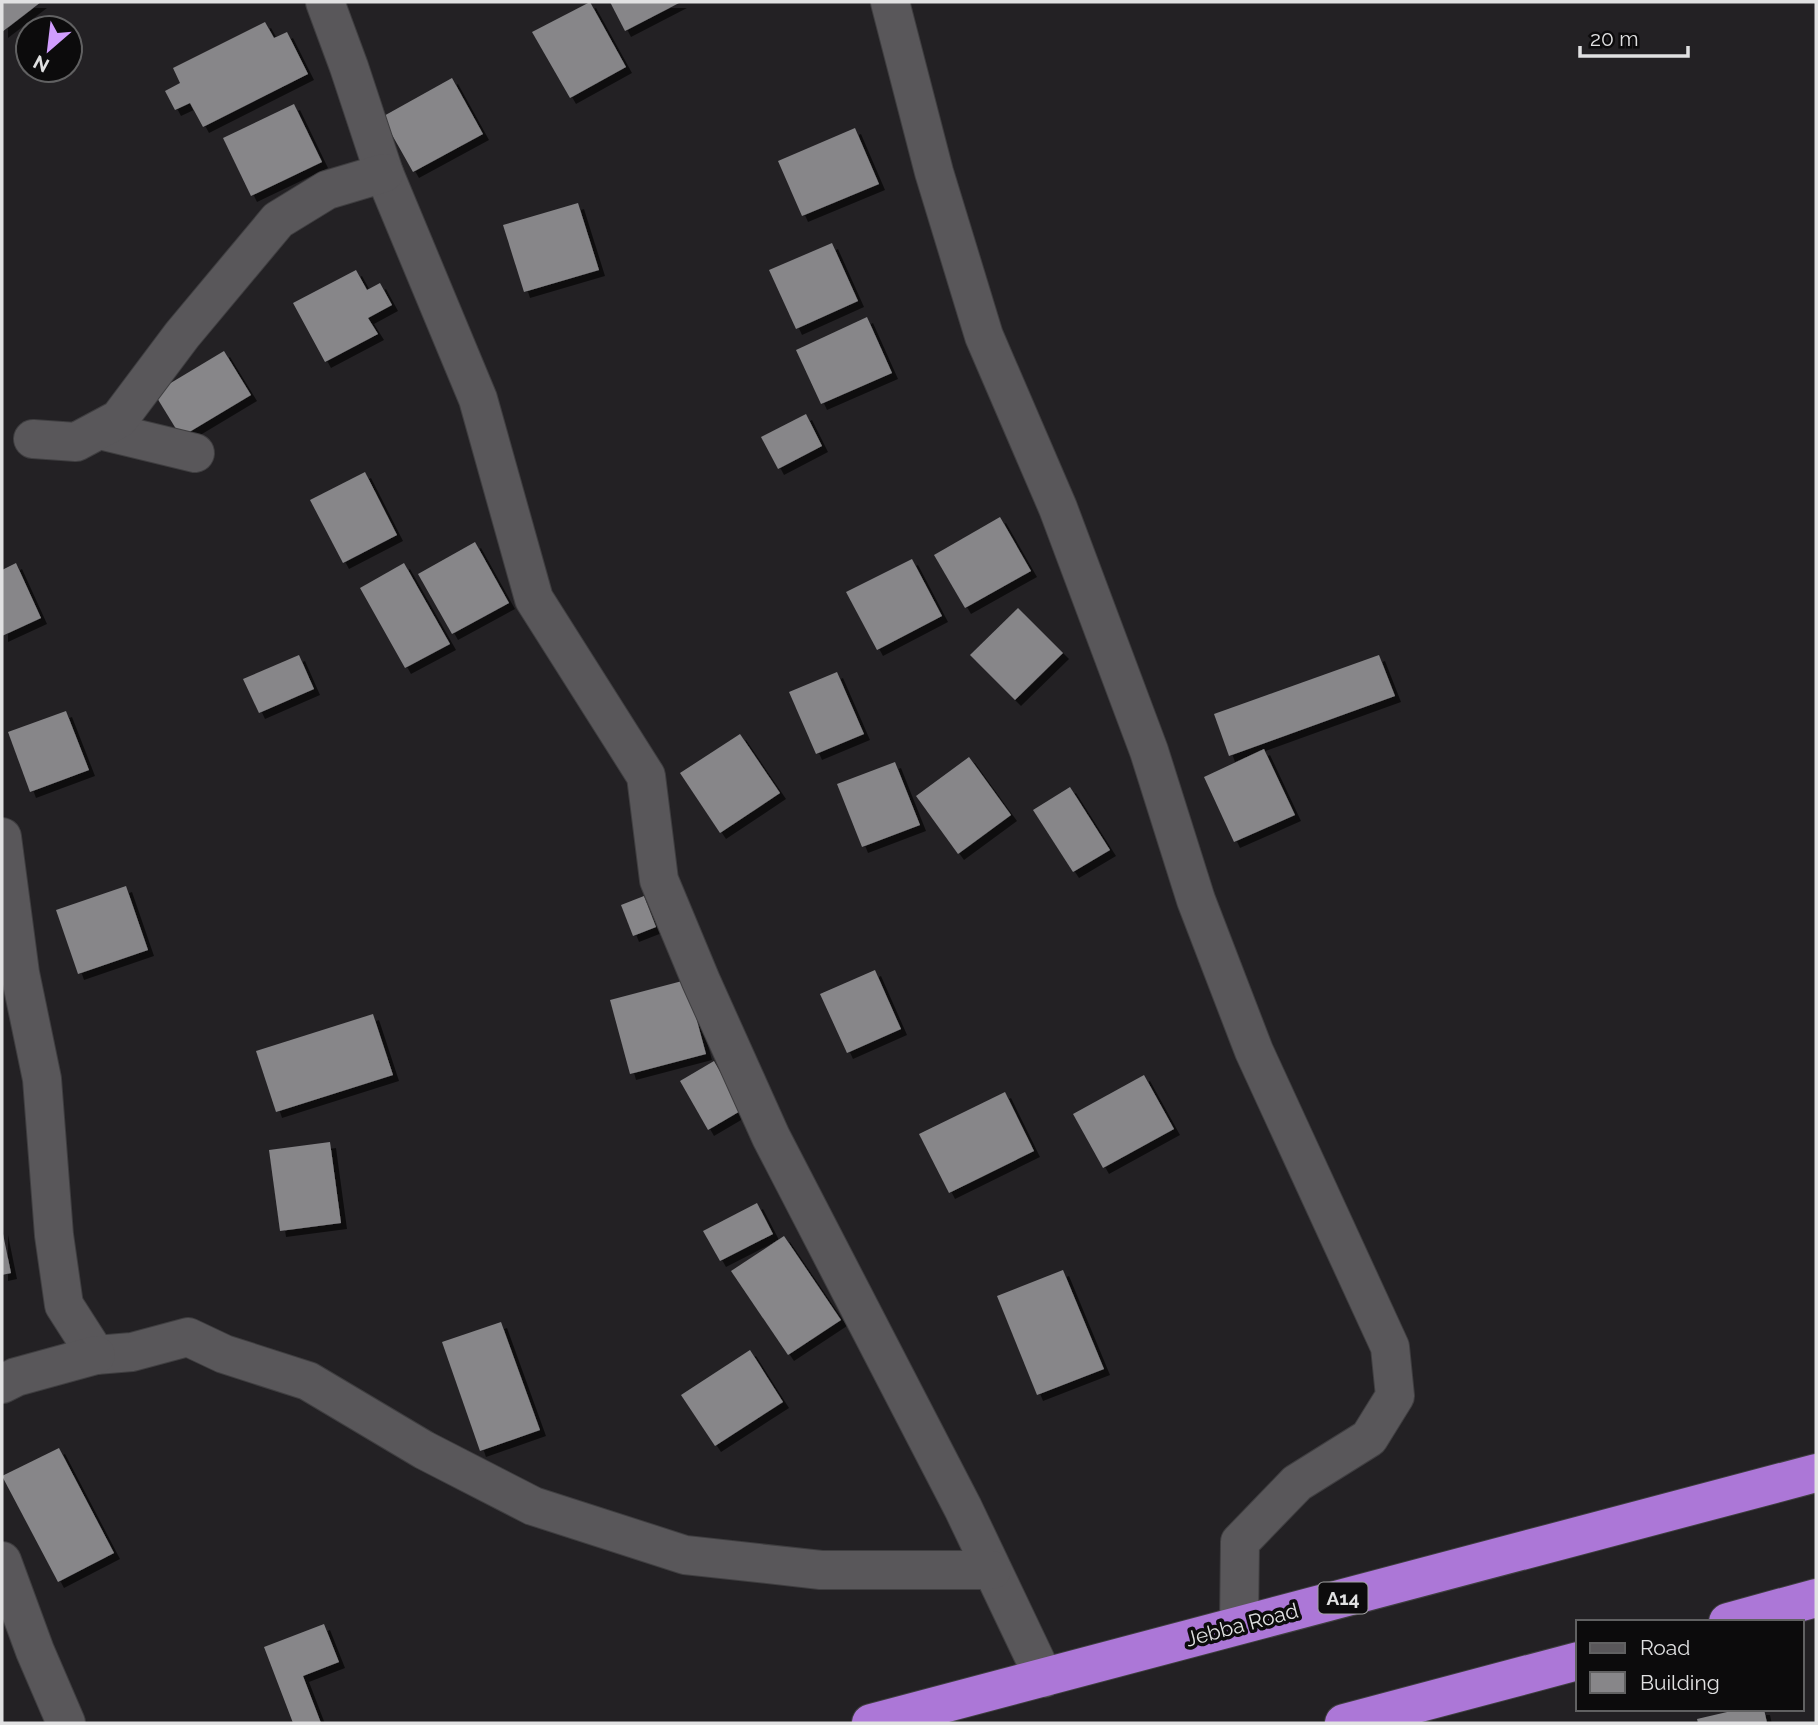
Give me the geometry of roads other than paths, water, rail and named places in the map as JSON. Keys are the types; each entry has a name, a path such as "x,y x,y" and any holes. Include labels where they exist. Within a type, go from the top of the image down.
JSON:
{"highway":[{"name":"Jebba Road","path":"871,1723 1816,1473"},
{"path":"1735,1620 1816,1598"},
{"path":"1344,1723 1576,1662"}],"street":[{"path":"325,2 384,173 478,399 534,599 646,776 659,880 701,981 771,1137 963,1508 1044,1678"},
{"path":"890,2 934,172 984,336 1063,521 1149,751 1196,900 1254,1051 1390,1347 1395,1396 1369,1438 1297,1483 1240,1542 1239,1625"},
{"path":"33,439 76,442 119,419 182,335 278,220 327,190 384,173"},
{"path":"100,430 195,453"},
{"path":"2,836 20,972 42,1079 54,1235 64,1305 96,1355"},
{"path":"2,1384 16,1377 96,1355 132,1352 188,1337 224,1354 308,1381 425,1450 533,1506 685,1555 821,1570 992,1570"},
{"path":"2,1561 35,1651 66,1723"}]}
